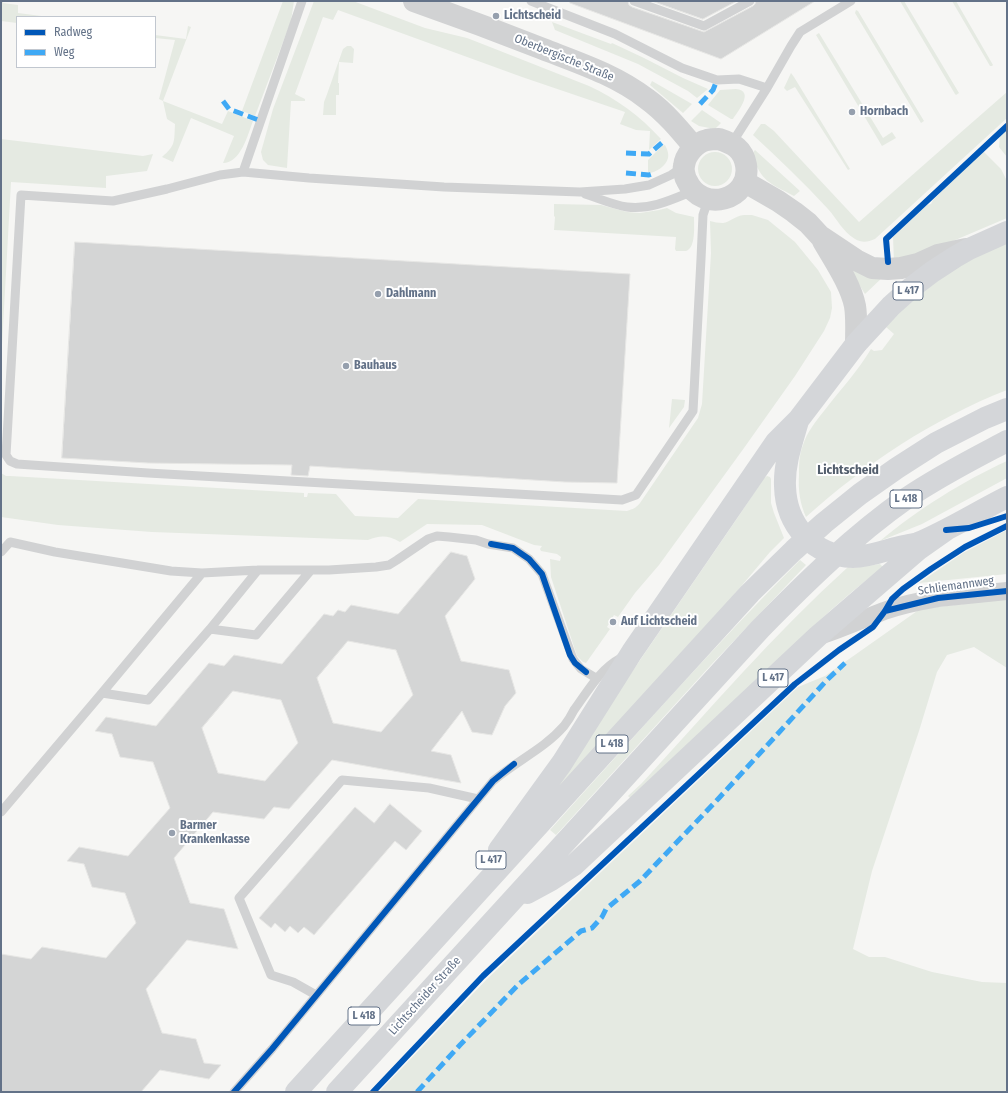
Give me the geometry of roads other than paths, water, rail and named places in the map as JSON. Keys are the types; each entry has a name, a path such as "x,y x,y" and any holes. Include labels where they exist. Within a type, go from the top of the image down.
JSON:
{"highway":[{"name":"L 417","path":"433,940 562,763 632,652 776,442 799,419 856,344 891,306 932,272 969,249 1007,232"},
{"name":"L 418","path":"296,1092 745,599 794,550 860,494 897,468 936,443 1007,408"},
{"name":"L 417","path":"799,419 786,465 786,497 796,525 803,535 820,549 841,556 854,557 917,543 946,530 1007,497"},
{"name":"L 418","path":"513,900 760,629 816,573 855,538 907,498 956,467 1007,441"},
{"name":"L 417","path":"513,900 574,866 818,636 919,549 946,530"},
{"name":"Lichtscheider Straße","path":"337,1092 513,900"}],"street":[{"name":"Oberbergische Straße","path":"414,1 573,60 611,77 630,87 653,103 694,147"},
{"path":"719,139 732,143 740,150 745,159 746,175 744,182 732,196 722,200 700,195 686,181 683,167 687,156 694,147 706,140 719,139"},
{"path":"744,182 778,201 794,212 808,223 820,236 841,272 851,294 856,316 856,344"},
{"path":"820,236 863,264 872,268 883,269 901,268 918,264 938,255 969,249"},
{"name":"Schliemannweg","path":"818,636 843,628 885,611 928,600 1007,591"}],"lane":[{"path":"243,172 302,1"},
{"path":"531,1 615,34 682,68 717,80 739,79 767,88"},
{"path":"634,1 704,26 750,1"},
{"path":"732,143 800,32 851,1"},
{"path":"580,192 626,207 637,208 650,207 668,201 700,195 703,215 693,411 636,495 622,500 156,474 17,464 10,461 6,455 21,195 113,201 220,175 243,172 444,187 580,192 625,189 649,185 671,175 683,167"},
{"path":"1,552 10,542 55,552 171,571 202,573 376,567 389,565 428,539 437,536 476,540 488,544 513,548 529,559 542,574 573,660 581,668 596,678"},
{"path":"102,693 148,700 210,629 258,570"},
{"path":"210,629 256,636 311,570"},
{"path":"1,812 202,573"},
{"path":"234,1092 272,1049 493,781 514,764 546,743 564,725 596,678 614,662 632,652"},
{"path":"316,995 293,982 271,975 239,898 342,780 429,788 478,799"}],"place":[{"name":"Lichtscheid","path":"496,16"},
{"name":"Hornbach","path":"852,112"},
{"name":"Dahlmann","path":"378,294"},
{"name":"Bauhaus","path":"346,366"},
{"name":"Auf Lichtscheid","path":"613,622"},
{"name":"Barmer Krankenkasse","path":"172,833"}],"district":[{"name":"Lichtscheid","path":"848,470"}]}
